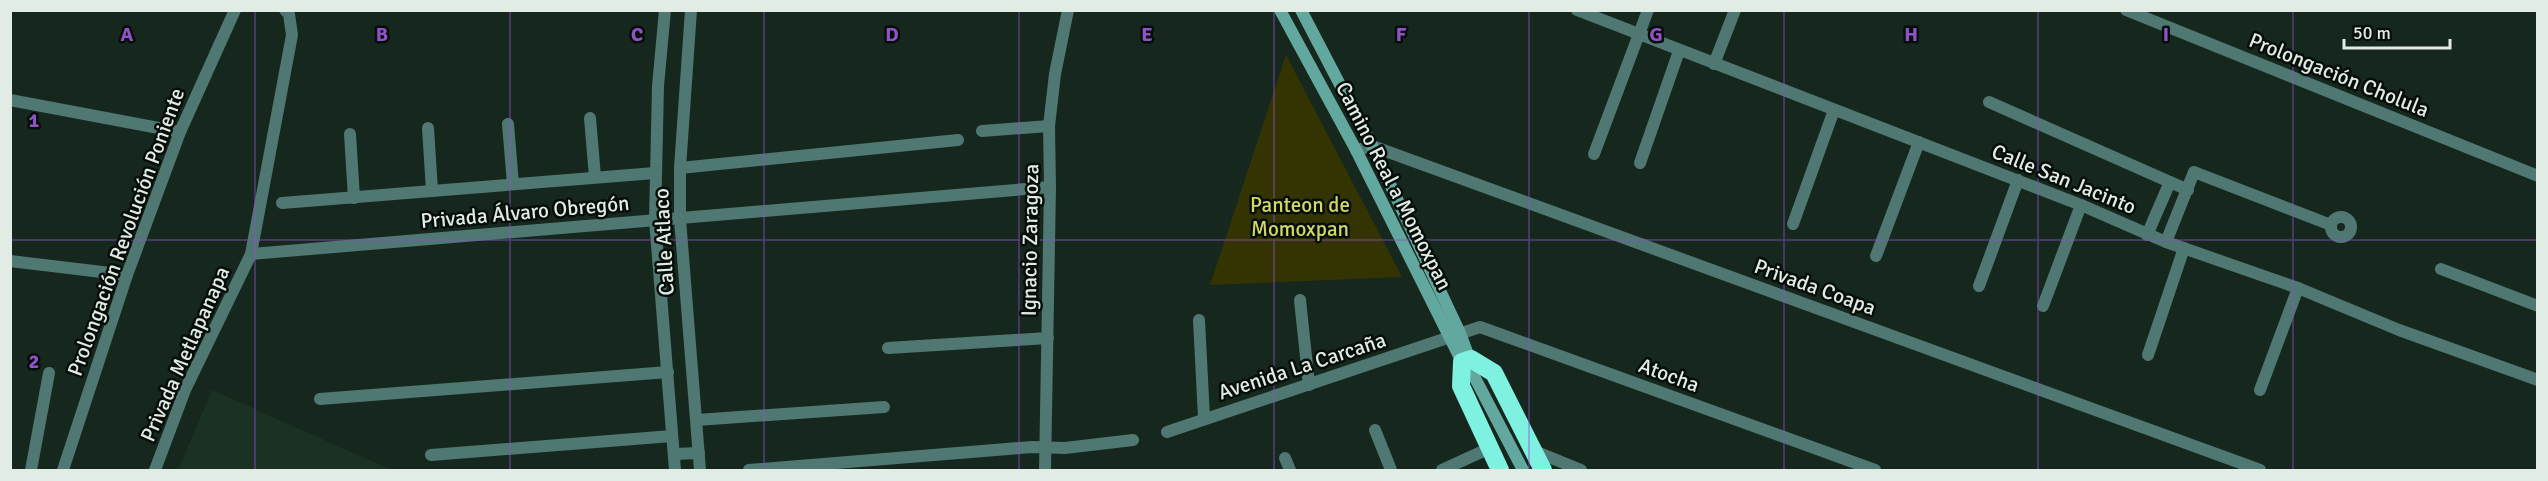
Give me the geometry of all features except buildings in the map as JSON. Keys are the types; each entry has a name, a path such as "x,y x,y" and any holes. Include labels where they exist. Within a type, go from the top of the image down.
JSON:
{"highway":[{"path":"1500,471 1461,386 1466,360 1494,373 1543,471"}],"street":[{"name":"Prolongación Revolución Poniente","path":"63,471 127,275 180,132 236,10"},
{"path":"251,254 292,35 289,14 285,10"},
{"name":"Calle Atlaco","path":"665,10 658,86 655,220 675,471"},
{"name":"Calle Atlaco","path":"690,10 680,168 680,219 700,471"},
{"name":"Ignacio Zaragoza","path":"1045,471 1050,126 1055,74 1068,10"},
{"name":"Camino Real a Momoxpan","path":"1280,10 1455,334"},
{"name":"Camino Real a Momoxpan","path":"1301,10 1372,146 1466,360 1523,471"},
{"name":"Calle San Jacinto","path":"1577,10 2018,180 2147,235 2298,288 2399,330 2538,380"},
{"path":"1594,154 1648,10"},
{"path":"1714,64 1735,10"},
{"name":"Prolongación Cholula","path":"2126,10 2538,176"},
{"path":"1640,163 1679,51"},
{"path":"10,100 180,132"},
{"path":"1989,102 2188,190"},
{"path":"1793,224 1834,110"},
{"path":"590,118 595,177"},
{"path":"508,124 513,184"},
{"path":"982,131 1050,126"},
{"path":"428,128 432,191"},
{"path":"350,134 354,198"},
{"path":"680,168 958,140"},
{"path":"1876,256 1919,142"},
{"path":"1356,150 1372,146"},
{"name":"Privada Coapa","path":"1372,146 2260,471"},
{"path":"2166,242 2194,172 2331,225"},
{"path":"282,203 655,173"},
{"path":"1979,286 2018,180"},
{"path":"2147,235 2170,182"},
{"name":"Privada Álvaro Obregón","path":"251,254 1050,187"},
{"path":"2043,306 2081,205"},
{"path":"2148,355 2184,248"},
{"name":"Privada Metlapanapa","path":"155,471 186,390 251,254"},
{"path":"10,261 127,275"},
{"path":"2441,269 2538,306"},
{"path":"2260,390 2298,288"},
{"path":"1300,300 1309,385"},
{"path":"1199,320 1204,418"},
{"name":"Atocha","path":"1455,334 1480,327 1875,471"},
{"name":"Avenida La Carcaña","path":"1167,432 1455,334"},
{"path":"888,348 1048,338"},
{"path":"320,399 668,372"},
{"path":"31,471 49,373"},
{"path":"697,420 884,407"},
{"path":"1375,430 1391,471"},
{"path":"431,454 672,436"},
{"path":"749,471 1046,447 1065,448 1133,440"},
{"path":"1442,471 1490,448"},
{"path":"1532,450 1581,471"},
{"path":"674,454 699,453"},
{"path":"1285,458 1290,471"}],"shaded area":[{"path":"212,390 392,470 178,470"}],"green space":[{"name":"Panteon de Momoxpan","path":"1286,55 1402,277 1210,285"}]}
